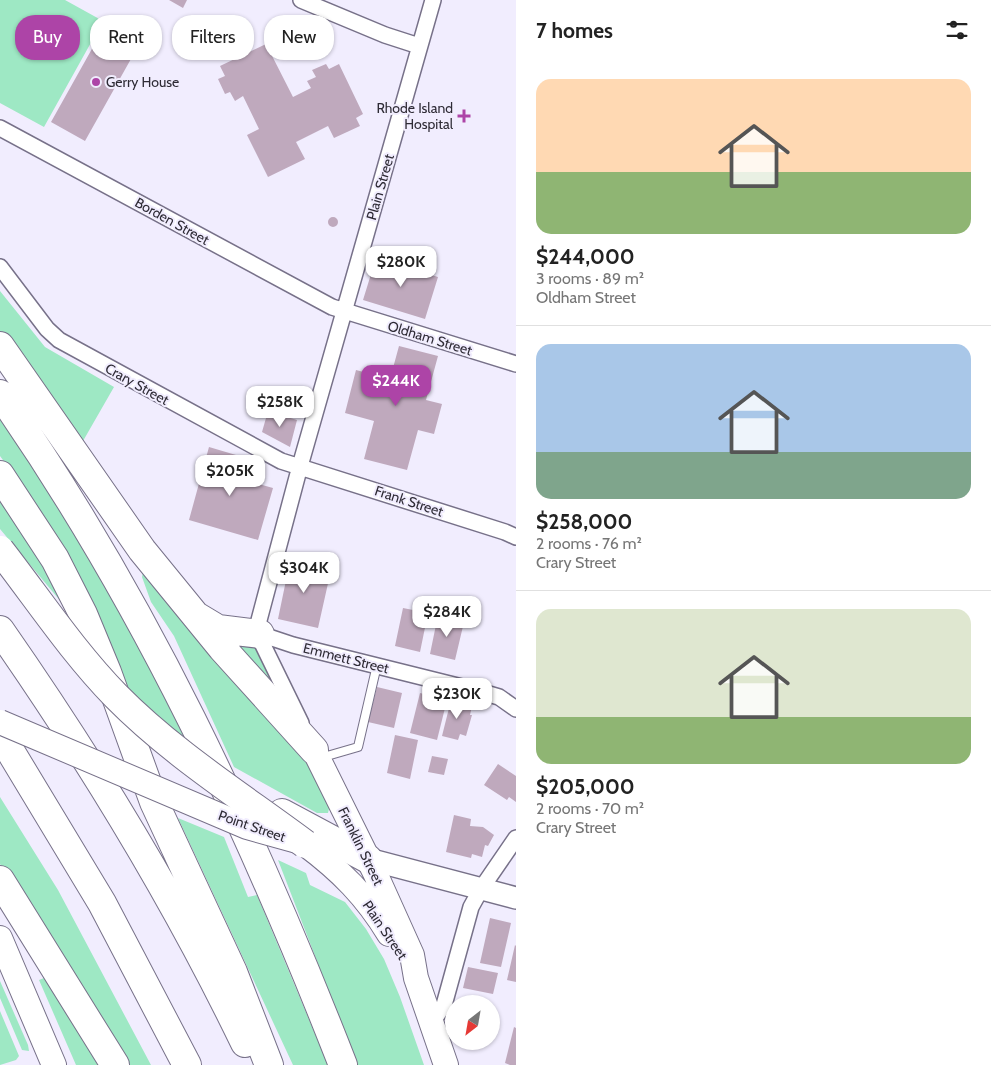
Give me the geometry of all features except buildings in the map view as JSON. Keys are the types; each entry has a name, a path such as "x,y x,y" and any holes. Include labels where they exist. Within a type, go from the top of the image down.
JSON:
{"highway":[{"path":"0,346 118,517 193,613 316,754"},
{"path":"0,394 76,509 173,681 264,872 343,1065"},
{"path":"0,475 50,552 83,614 107,672 154,802 233,972 269,1065"},
{"path":"0,550 108,688 153,730 306,844"},
{"path":"193,613 218,629 260,634"},
{"path":"0,630 66,726 128,824 185,927 255,1065"},
{"path":"0,734 102,903 186,1065"},
{"path":"215,777 368,859"},
{"path":"0,880 115,1065"}],"main road":[{"name":"Point Street","path":"0,722 247,827 368,859"},
{"name":"Franklin Street","path":"316,754 368,859 412,955 416,978 446,1065"},
{"name":"Plain Street","path":"306,844 340,871 374,909 416,978"},
{"path":"0,938 49,1063"}],"street":[{"path":"301,0 385,35 419,46"},
{"name":"Plain Street","path":"260,634 258,624 262,604 433,0"},
{"name":"Borden Street","path":"0,128 196,235 332,307 345,311"},
{"name":"Crary Street","path":"0,267 47,329 59,340 281,462 300,466"},
{"name":"Oldham Street","path":"345,311 516,364"},
{"name":"Frank Street","path":"300,466 516,537"},
{"name":"Emmett Street","path":"260,634 293,645 482,692 499,698 516,709"},
{"name":"Franklin Street","path":"260,634 316,754"},
{"path":"431,1024 444,1005 472,907 516,838"},
{"name":"Point Street","path":"368,859 516,898"}],"lane":[{"path":"316,754 358,747 377,666"}],"green space":[{"path":"0,0 65,0 92,15 90,15 90,44 44,127 0,103"},
{"path":"0,291 45,347 114,387 83,441 0,336"},
{"path":"0,418 75,535 121,615 185,739 132,696 75,573 46,519 0,456"},
{"path":"0,491 78,622 0,529"},
{"path":"144,568 305,760 331,800 328,813 317,813 234,767 174,636 151,602 142,577"},
{"path":"241,643 253,644 258,649 276,687 244,652 240,646"},
{"path":"0,797 58,890 151,1065 124,1065 0,864"},
{"path":"178,818 224,837 248,897 257,895 328,1065 293,1065"},
{"path":"278,860 306,873 310,885 345,902 366,929 384,959 400,997 424,1065 357,1065"},
{"path":"44,978 99,1065 76,1065 39,980"},
{"path":"0,981 29,1051 22,1050 0,998"},
{"path":"0,1011 19,1056 16,1060 0,1065"}],"place":[{"name":"Gerry House","path":"96,82"},
{"name":"Rhode Island Hospital","path":"464,116"}]}
